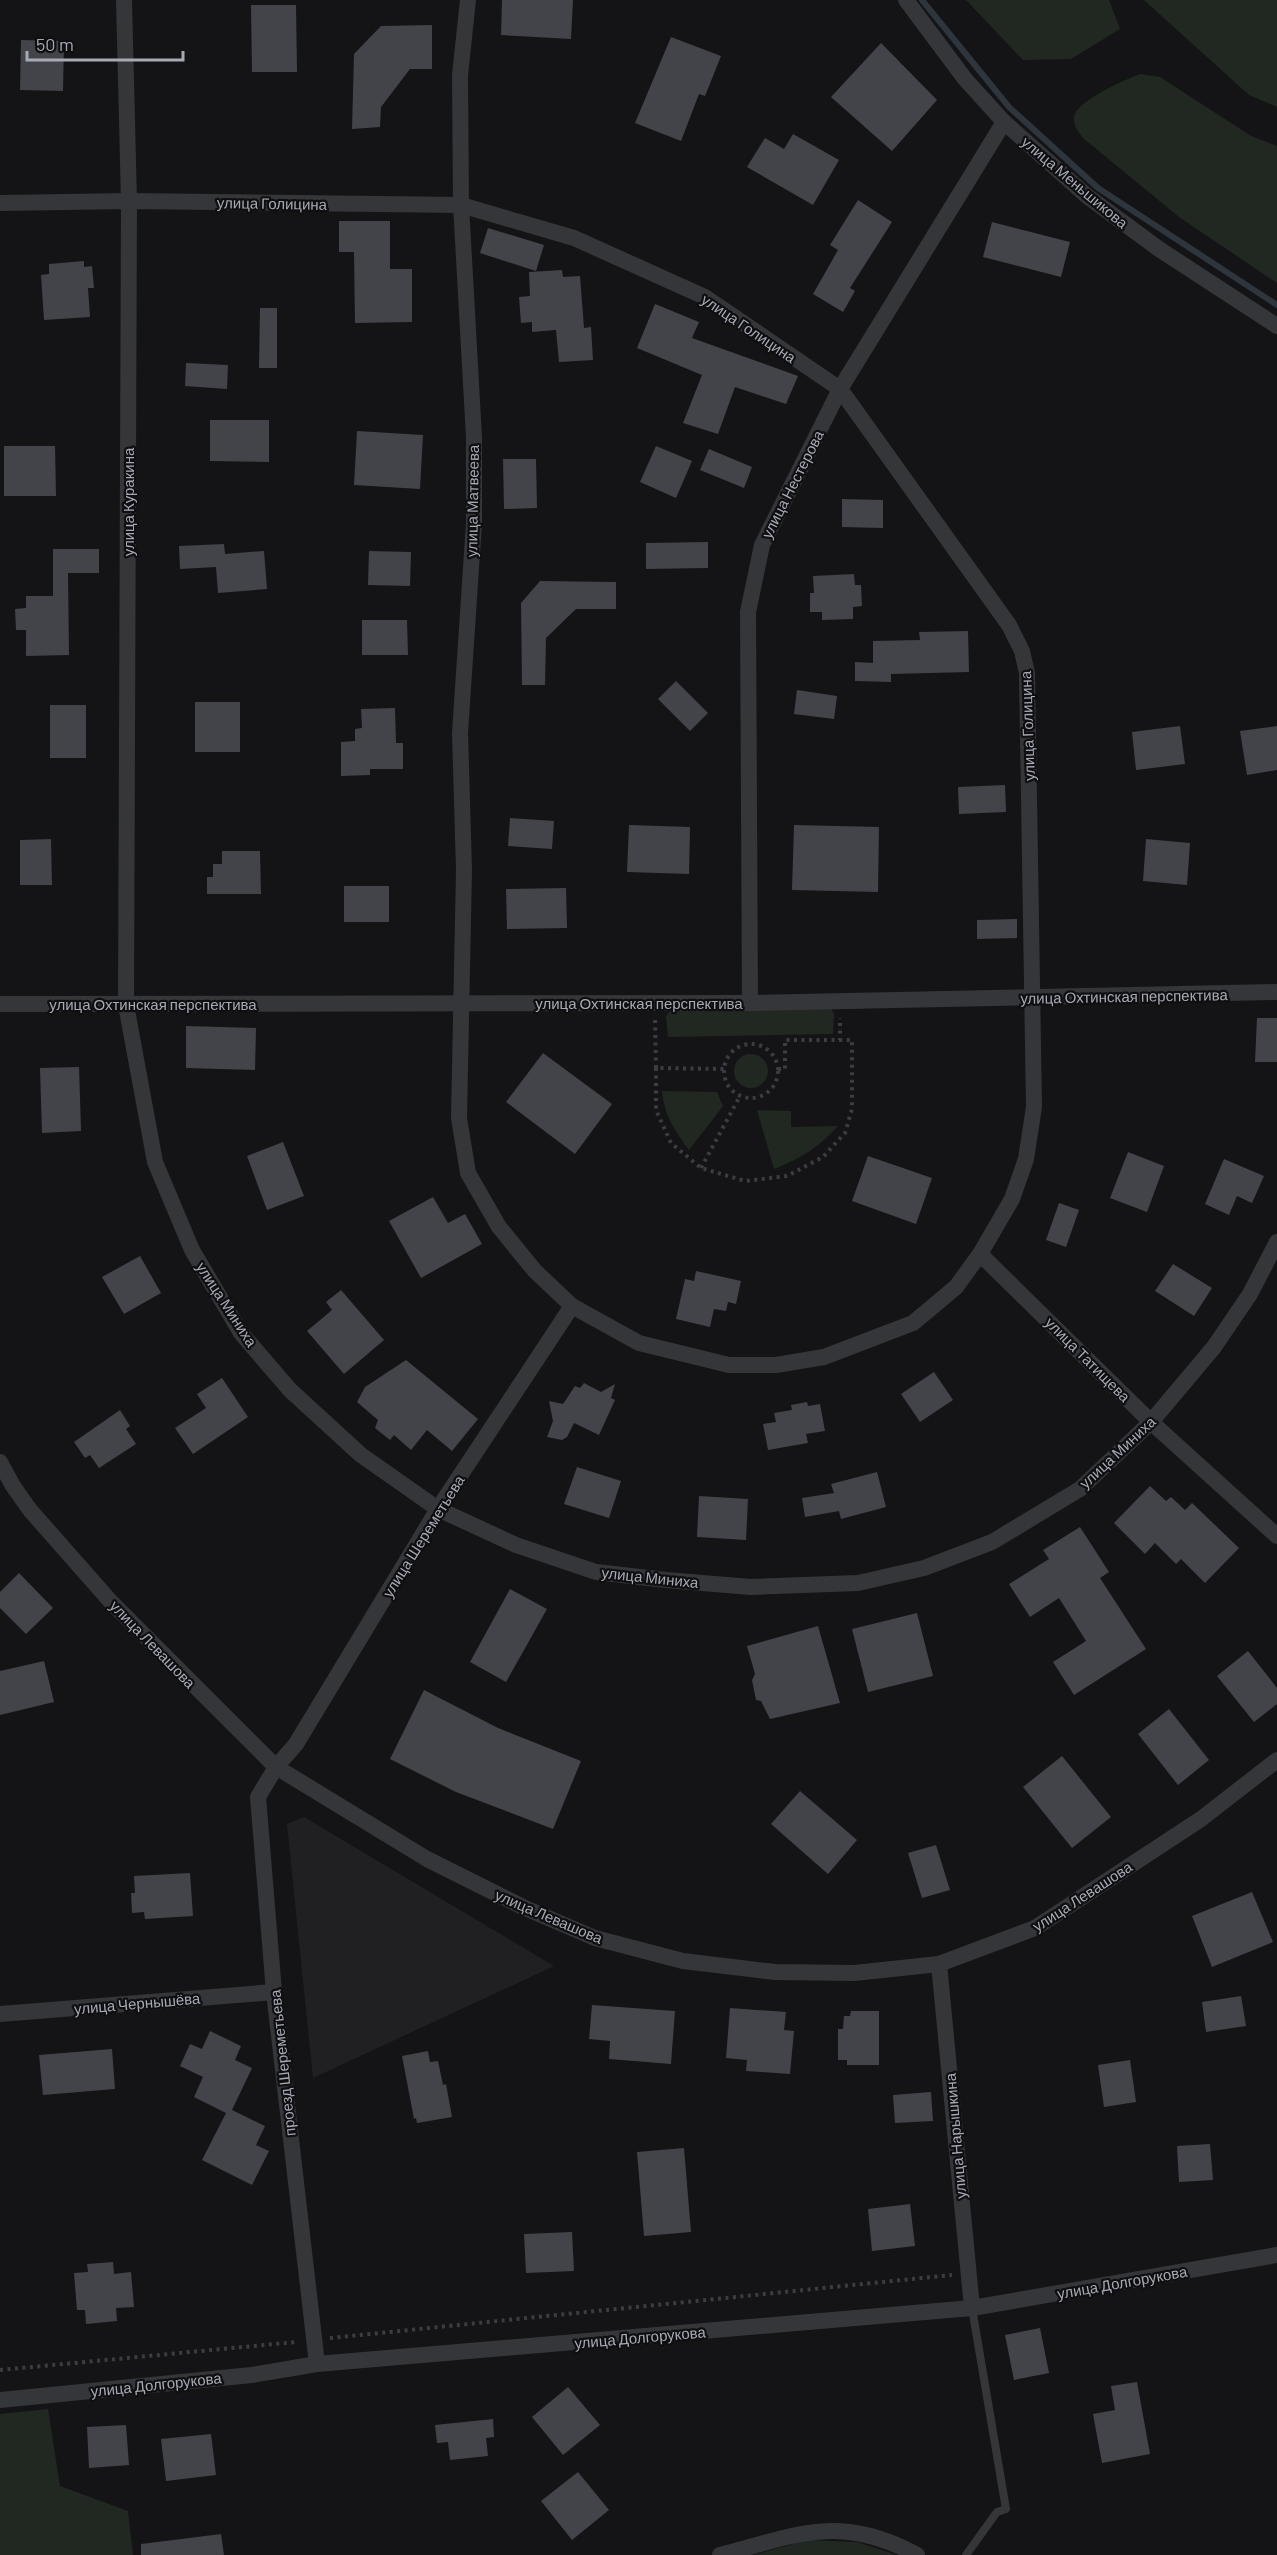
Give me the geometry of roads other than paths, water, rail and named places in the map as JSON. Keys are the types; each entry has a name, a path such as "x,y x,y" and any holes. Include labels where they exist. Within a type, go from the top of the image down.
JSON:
{"street":[{"name":"улица Куракина","path":"124,0 129,201 126,1005"},
{"name":"улица Матвеева","path":"468,0 460,75 461,205 474,436 474,523 460,733 464,870 459,1118 468,1173 499,1227 535,1271 572,1306"},
{"name":"улица Меньшикова","path":"906,0 965,79 1004,122 1105,209 1159,249 1277,326"},
{"name":"улица Нестерова","path":"750,1004 748,612 762,545 840,389 1004,122"},
{"name":"улица Голицина","path":"0,203 129,201 461,205 574,238 705,297 840,389 1009,626 1022,651 1027,673 1034,1107 1026,1159 1012,1199 980,1254 956,1287 913,1323 824,1358 776,1365 729,1365 639,1343 572,1306"},
{"name":"улица Охтинская перспектива","path":"0,1004 462,1002 750,1004 1277,992"},
{"name":"улица Миниха","path":"126,1005 155,1162 192,1250 241,1333 290,1390 361,1455 438,1509 516,1545 596,1572 751,1587 858,1583 924,1568 992,1542 1080,1489 1151,1422 1214,1347 1250,1294 1277,1242"},
{"name":"улица Татищева","path":"980,1254 1151,1422 1277,1536"},
{"name":"улица Шереметьева","path":"276,1767 296,1744 438,1509 572,1306"},
{"name":"улица Левашова","path":"0,1462 6,1486 111,1602 276,1767 427,1859 525,1908 595,1938 682,1961 775,1972 854,1973 939,1964 1035,1928 1202,1818 1277,1760"},
{"name":"проезд Шереметьева","path":"276,1767 258,1797 274,1992 317,2364"},
{"name":"улица Нарышкина","path":"939,1964 972,2308"},
{"name":"улица Чернышёва","path":"0,2014 274,1992"},
{"name":"улица Долгорукова","path":"0,2400 252,2374 317,2364 972,2308 1277,2255"},
{"path":"720,2555 788,2535 824,2531 863,2533 885,2540 916,2555"}],"lane":[{"path":"966,2555 997,2512 1006,2509 972,2308"}],"waterway":[{"path":"922,0 1009,107 1098,188 1277,305"}]}
